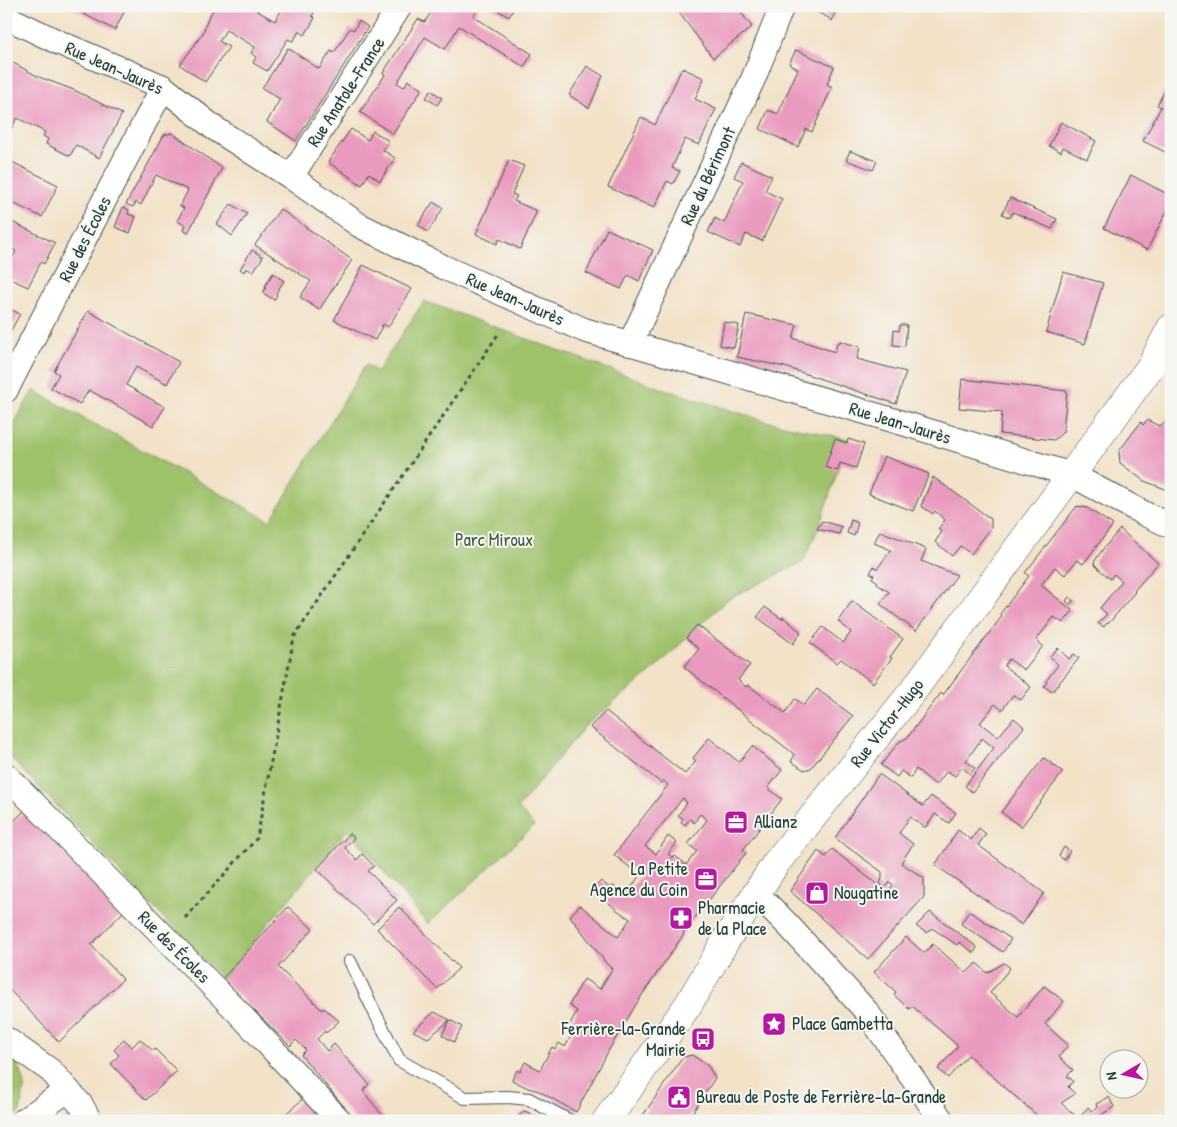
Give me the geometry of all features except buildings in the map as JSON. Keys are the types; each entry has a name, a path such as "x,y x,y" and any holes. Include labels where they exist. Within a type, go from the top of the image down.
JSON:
{"street":[{"name":"Rue Anatole-France","path":"291,177 400,6"},
{"name":"Rue du Bérimont","path":"630,344 754,77 782,6"},
{"name":"Rue Jean-Jaurès","path":"6,17 60,44 163,87 214,128 291,177 359,225 584,330 896,421 1072,475 1171,526"},
{"name":"Rue des Écoles","path":"6,390 163,87"},
{"name":"Rue Victor-Hugo","path":"606,1121 688,1005 726,940 776,863 913,691 1151,366 1171,328"},
{"name":"Rue des Écoles","path":"6,775 236,1010 340,1121"},
{"path":"756,893 788,925 867,1012 942,1121"},
{"path":"6,1039 51,1071 81,1105 90,1121"},
{"path":"22,1121 68,1090"}],"lane":[{"path":"350,961 399,1060 465,1098 508,1096 529,1098 570,1121"}],"path":[{"path":"166,939 257,838 294,637 499,334"}],"green space":[{"name":"Parc Miroux","path":"424,301 658,387 765,421 848,439 819,527 803,562 728,599 650,673 585,726 518,808 534,826 428,924 348,829 222,979 6,753 6,438 33,390 270,521 366,364 377,372"},
{"path":"6,1049 15,1054 25,1084 20,1112 7,1121 6,1121"}],"place":[{"name":"Allianz","path":"736,822"},
{"name":"La Petite Agence du Coin","path":"706,879"},
{"name":"Nougatine","path":"817,893"},
{"name":"Pharmacie de la Place","path":"681,918"},
{"name":"Place Gambetta","path":"774,1024"},
{"name":"Ferrière-la-Grande Mairie","path":"703,1039"},
{"name":"Bureau de Poste de Ferrière-la-Grande","path":"679,1097"}]}
